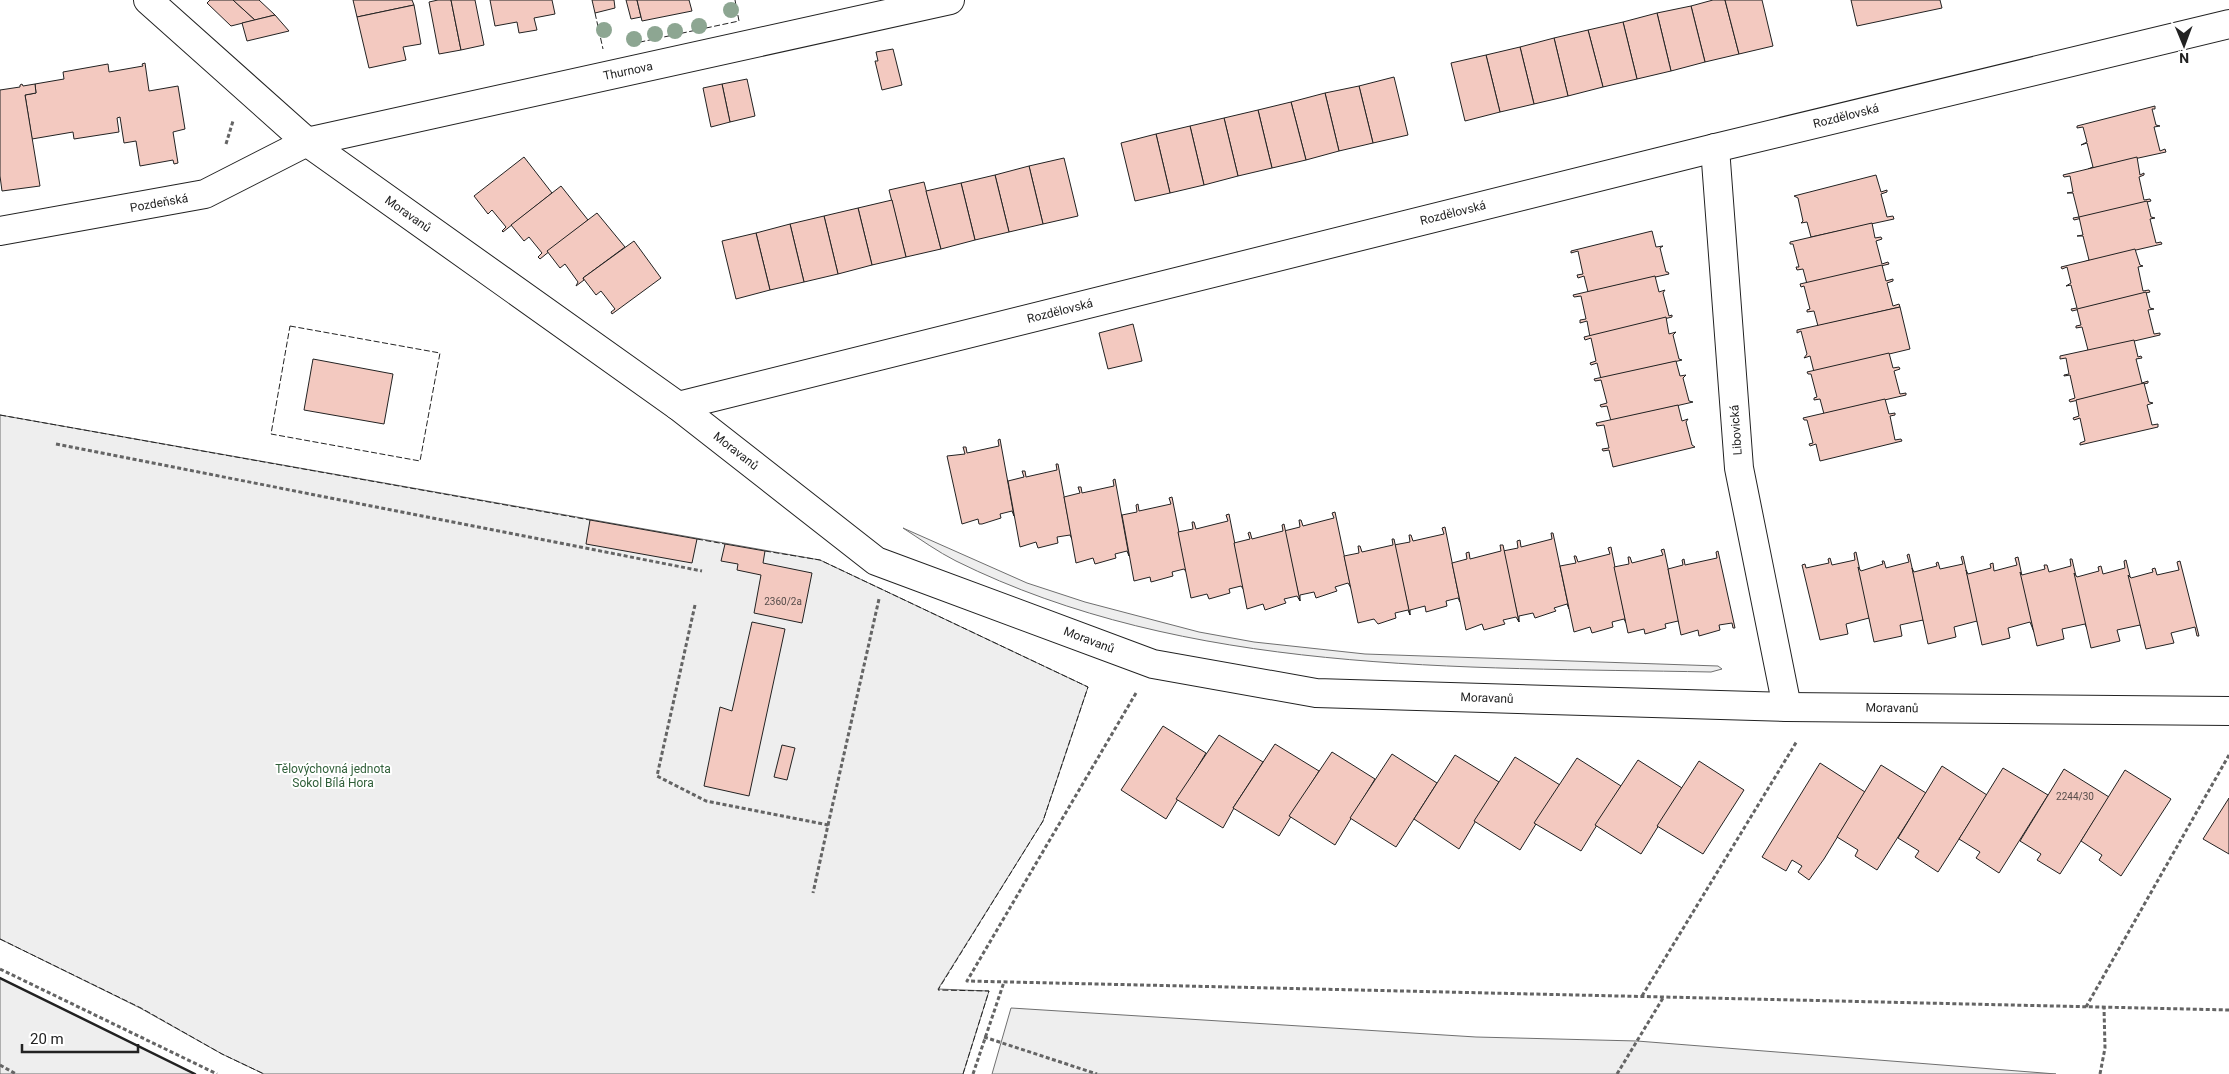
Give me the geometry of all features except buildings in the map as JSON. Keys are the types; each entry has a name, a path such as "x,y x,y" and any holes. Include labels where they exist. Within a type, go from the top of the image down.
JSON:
{"street":[{"name":"Moravanů","path":"148,0 307,142 678,406 876,561 1153,664 1316,693 1787,707 2229,711"},
{"name":"Thurnova","path":"307,142 950,0"},
{"name":"Rozdělovská","path":"678,406 1715,148 2229,24"},
{"name":"Pozdeňská","path":"0,231 205,194 307,142"},
{"name":"Libovická","path":"1715,148 1739,468 1787,707"}],"path":[{"path":"226,145 233,122 231,114"},
{"path":"56,444 702,572"},
{"path":"813,893 881,589"},
{"path":"695,604 657,776 706,801 828,825"},
{"path":"1140,687 967,981 2229,1010"},
{"path":"1642,996 1818,707"},
{"path":"2086,1007 2229,755"},
{"path":"0,969 217,1074"},
{"path":"973,1074 1004,982"},
{"path":"1617,1074 1663,997"},
{"path":"2100,1074 2105,1048 2104,1008"},
{"path":"984,1037 1097,1074"},
{"path":"0,1064 16,1074"}],"green space":[{"name":"Tělovýchovná jednota Sokol Bílá Hora","path":"0,415 820,560 1088,687 1043,821 938,989 989,991 963,1074 264,1074 222,1054 140,1008 0,939"},
{"path":"903,528 1027,583 1085,602 1199,632 1254,642 1365,654 1718,666 1722,669 1711,672 1519,669 1422,665 1326,657 1230,645 1136,626 1044,598 956,561"},
{"path":"0,978 195,1074 0,1074"},
{"path":"1011,1008 1476,1037 1637,1041 2056,1074 992,1074"}],"fence":[{"path":"631,44 739,21 735,0"},
{"path":"595,13 603,49"},
{"path":"290,326 440,353 420,461 271,434 290,326"},
{"path":"0,415 590,520"},
{"path":"697,539 725,544"},
{"path":"765,551 820,560 1088,687 1043,821 938,990 989,991 963,1074"},
{"path":"0,939 141,1008 222,1054 264,1074"}],"wall":[{"path":"0,978 195,1074"}]}
